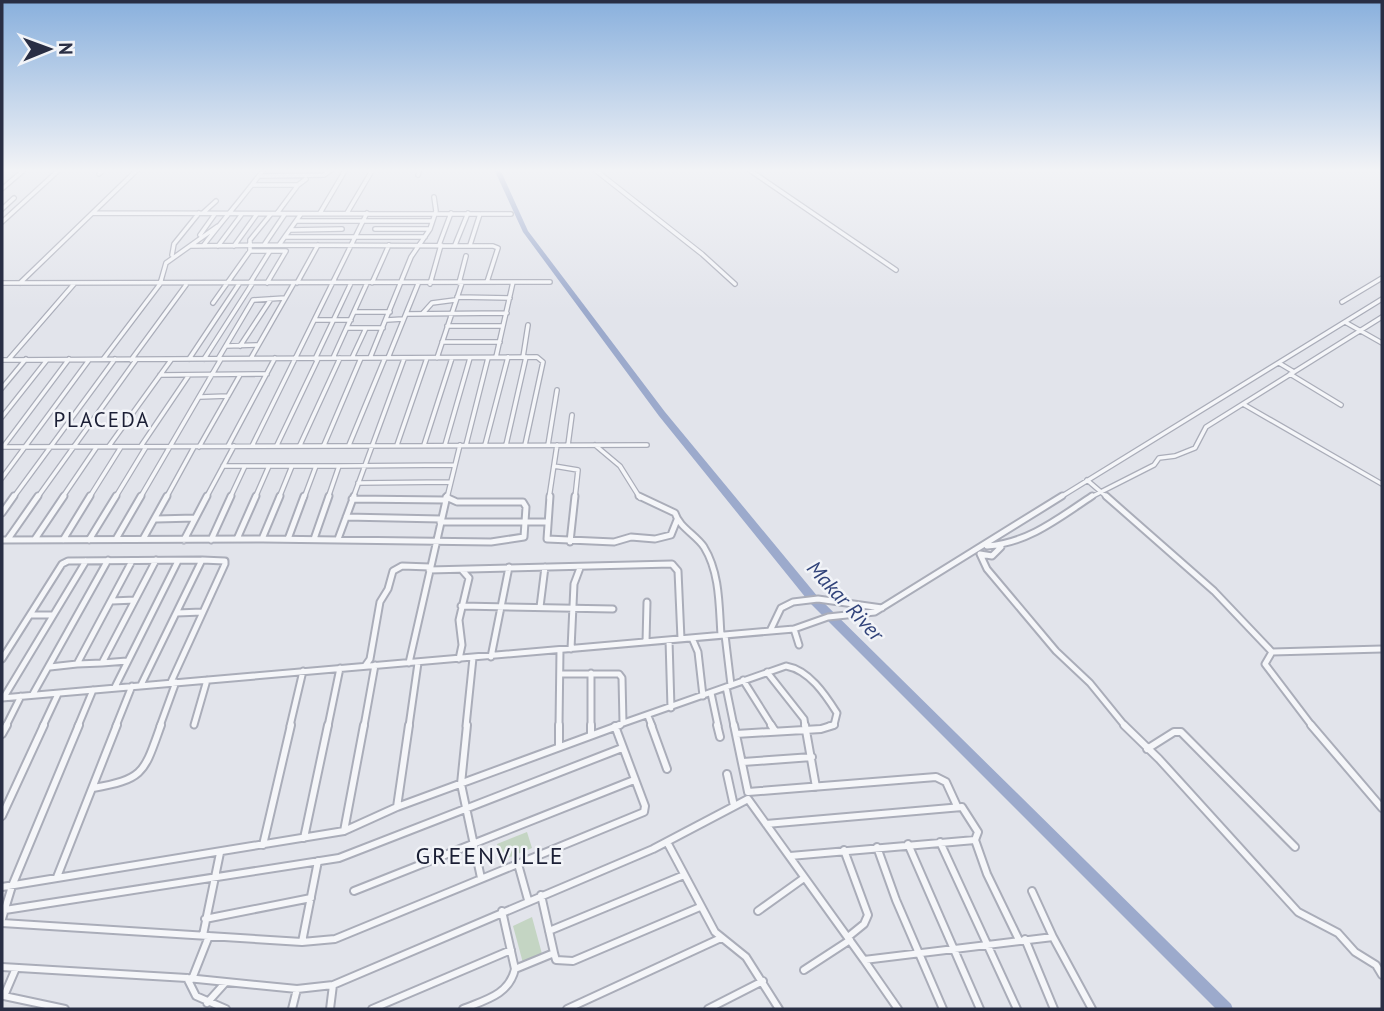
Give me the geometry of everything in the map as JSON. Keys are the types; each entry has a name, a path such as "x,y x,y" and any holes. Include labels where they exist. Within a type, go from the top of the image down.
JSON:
{"street":[{"path":"20,284 90,216"},
{"path":"172,256 174,244 198,216"},
{"path":"149,284 172,256 190,246 214,216"},
{"path":"203,246 229,216"},
{"path":"218,246 241,216"},
{"path":"234,246 255,216"},
{"path":"213,303 251,248 250,240 269,216"},
{"path":"264,246 284,216"},
{"path":"279,245 300,216"},
{"path":"252,446 366,216"},
{"path":"422,221 424,216"},
{"path":"370,358 411,257 422,244 434,216"},
{"path":"429,284 450,216"},
{"path":"455,245 467,216"},
{"path":"470,245 480,216"},
{"path":"654,216 735,284"},
{"path":"817,216 896,270"},
{"path":"296,221 432,221"},
{"path":"370,237 379,221"},
{"path":"338,237 347,222"},
{"path":"199,235 218,226"},
{"path":"290,230 342,229"},
{"path":"375,229 428,229"},
{"path":"285,237 425,237"},
{"path":"251,248 279,245 389,244 493,246 498,248 487,282"},
{"path":"333,358 389,244"},
{"path":"266,283 290,245"},
{"path":"251,358 318,245"},
{"path":"190,246 234,246 286,251"},
{"path":"204,359 270,251"},
{"path":"437,358 461,283 466,256"},
{"path":"104,359 160,285 161,271"},
{"path":"1342,302 1382,278"},
{"path":"387,284 391,279"},
{"path":"496,357 513,282"},
{"path":"2,283 160,285 550,282"},
{"path":"188,359 240,283"},
{"path":"277,445 351,283"},
{"path":"4,360 74,284"},
{"path":"5,540 75,447 186,284"},
{"path":"349,445 418,284"},
{"path":"240,346 272,298"},
{"path":"116,539 200,397 253,300 285,298"},
{"path":"424,313 432,303 456,299 510,298"},
{"path":"3,698 794,629 828,617 875,612 978,552 1087,480 1382,299"},
{"path":"1374,304 1382,311"},
{"path":"355,312 390,312"},
{"path":"406,314 507,313"},
{"path":"978,552 992,555 1001,547 1029,537 1100,491 1154,465 1161,457 1175,456 1195,448 1202,429 1382,317"},
{"path":"387,320 404,319"},
{"path":"315,320 351,320"},
{"path":"1345,322 1382,343"},
{"path":"506,445 528,325"},
{"path":"447,327 503,326"},
{"path":"348,328 383,328"},
{"path":"352,358 366,328"},
{"path":"442,342 500,342"},
{"path":"226,346 258,345"},
{"path":"409,663 454,465 463,445 488,357"},
{"path":"485,445 508,357"},
{"path":"184,540 275,358"},
{"path":"300,445 340,358"},
{"path":"324,445 361,358"},
{"path":"338,539 404,358"},
{"path":"397,445 427,358"},
{"path":"424,445 452,358"},
{"path":"445,445 470,358"},
{"path":"4,360 540,358 543,362 525,445"},
{"path":"2,388 26,359"},
{"path":"2,417 48,359"},
{"path":"2,447 69,359"},
{"path":"2,513 115,359"},
{"path":"108,447 172,359"},
{"path":"2,478 90,360"},
{"path":"1279,363 1340,405"},
{"path":"160,374 267,374"},
{"path":"89,540 190,374"},
{"path":"144,540 240,375"},
{"path":"548,445 557,390"},
{"path":"200,397 228,396"},
{"path":"1243,404 1382,484"},
{"path":"568,445 572,415"},
{"path":"557,445 546,522 547,539 614,542 631,537 663,538 671,535 677,520"},
{"path":"594,445 620,466 641,499 672,511 677,520 699,538 712,557 736,734 748,795 898,1009"},
{"path":"2,447 647,445"},
{"path":"34,540 97,447"},
{"path":"63,540 121,447"},
{"path":"223,466 454,465"},
{"path":"211,540 245,466"},
{"path":"237,539 269,466"},
{"path":"262,539 292,466"},
{"path":"288,539 316,466"},
{"path":"314,539 340,466"},
{"path":"554,466 578,470 570,542"},
{"path":"1087,480 1214,591 1272,652 1382,649"},
{"path":"358,483 450,482"},
{"path":"5,540 521,540 524,537 526,507 523,502 457,502 446,498 352,499"},
{"path":"346,517 546,522"},
{"path":"155,519 195,518"},
{"path":"985,545 1001,547"},
{"path":"978,552 991,575 1056,651 1090,683 1115,715 1298,912 1338,933 1355,952 1376,965 1382,975"},
{"path":"2,659 62,564 71,560 225,561 173,683 146,766 140,775 128,781 93,788"},
{"path":"3,698 86,560"},
{"path":"33,695 108,560"},
{"path":"102,663 156,560"},
{"path":"114,688 178,560"},
{"path":"141,686 202,560"},
{"path":"77,664 133,561"},
{"path":"365,666 372,651 380,601 388,589 393,571 402,566 459,569 580,568 668,563 678,571 681,639"},
{"path":"491,657 509,567"},
{"path":"540,608 545,567"},
{"path":"570,649 574,584 580,568"},
{"path":"459,569 468,578 461,606 459,633 462,645 459,659"},
{"path":"111,601 135,600"},
{"path":"770,631 781,608 797,601 814,600 883,608"},
{"path":"646,642 647,602"},
{"path":"461,606 573,611 613,609"},
{"path":"177,613 202,612"},
{"path":"29,615 53,615"},
{"path":"794,629 799,645"},
{"path":"692,638 698,652 702,696"},
{"path":"669,640 671,708"},
{"path":"559,747 561,650"},
{"path":"1272,652 1265,664 1268,671 1382,808"},
{"path":"473,658 461,784 481,878"},
{"path":"49,667 128,660"},
{"path":"397,807 418,663"},
{"path":"344,831 375,665"},
{"path":"2,887 344,831 397,807 786,666 795,666 835,710 837,720 834,725 808,730 736,734"},
{"path":"304,838 340,668"},
{"path":"263,845 303,671"},
{"path":"560,674 614,672 622,678 623,723"},
{"path":"767,672 799,711 808,730 816,787"},
{"path":"591,735 592,673"},
{"path":"194,725 207,680"},
{"path":"743,680 775,731"},
{"path":"57,877 132,686"},
{"path":"3,917 12,886 93,690"},
{"path":"2,816 58,693"},
{"path":"711,693 720,737"},
{"path":"2,734 21,696"},
{"path":"648,716 667,769"},
{"path":"3,917 302,942 335,939 644,812 645,806 615,726"},
{"path":"1147,749 1174,732 1181,732 1232,780 1294,847"},
{"path":"3,917 215,876 356,853 622,748"},
{"path":"743,762 812,757"},
{"path":"727,774 734,806"},
{"path":"2,967 297,989 333,985 667,842 734,806 748,795 936,777 946,782 958,806"},
{"path":"354,891 635,780"},
{"path":"766,824 962,807 971,817 978,832 975,840 987,874 1054,1009"},
{"path":"789,856 975,840"},
{"path":"667,842 700,906 721,938 746,957 779,1009"},
{"path":"940,842 1017,1009"},
{"path":"908,844 980,1009"},
{"path":"877,847 896,900 943,1009"},
{"path":"804,970 849,938 864,924 868,915 844,850"},
{"path":"220,852 205,919 206,935 189,989 197,999 226,1009"},
{"path":"302,942 318,861"},
{"path":"518,864 528,900"},
{"path":"549,932 684,875"},
{"path":"758,911 804,878"},
{"path":"1031,891 1092,1009"},
{"path":"541,895 556,960 561,962 573,961 700,906"},
{"path":"205,919 311,898"},
{"path":"463,1009 507,990 514,980 515,970 502,912"},
{"path":"864,960 1053,937"},
{"path":"567,1009 721,938"},
{"path":"372,1009 510,950"},
{"path":"515,970 554,953"},
{"path":"16,968 4,996 65,1009"},
{"path":"708,1009 763,981"},
{"path":"207,1003 225,982"},
{"path":"330,1009 333,985"},
{"path":"292,1009 297,989"}],"green space":[{"path":"527,832 532,848 501,861 497,844"},
{"path":"532,917 542,954 523,963 513,926"}],"waterway":[{"name":"Makar River","path":"518,216 525,231 662,414 814,600 1226,1009"}],"district":[{"name":"PLACEDA","path":"102,420"},
{"name":"GREENVILLE","path":"490,856"}]}
